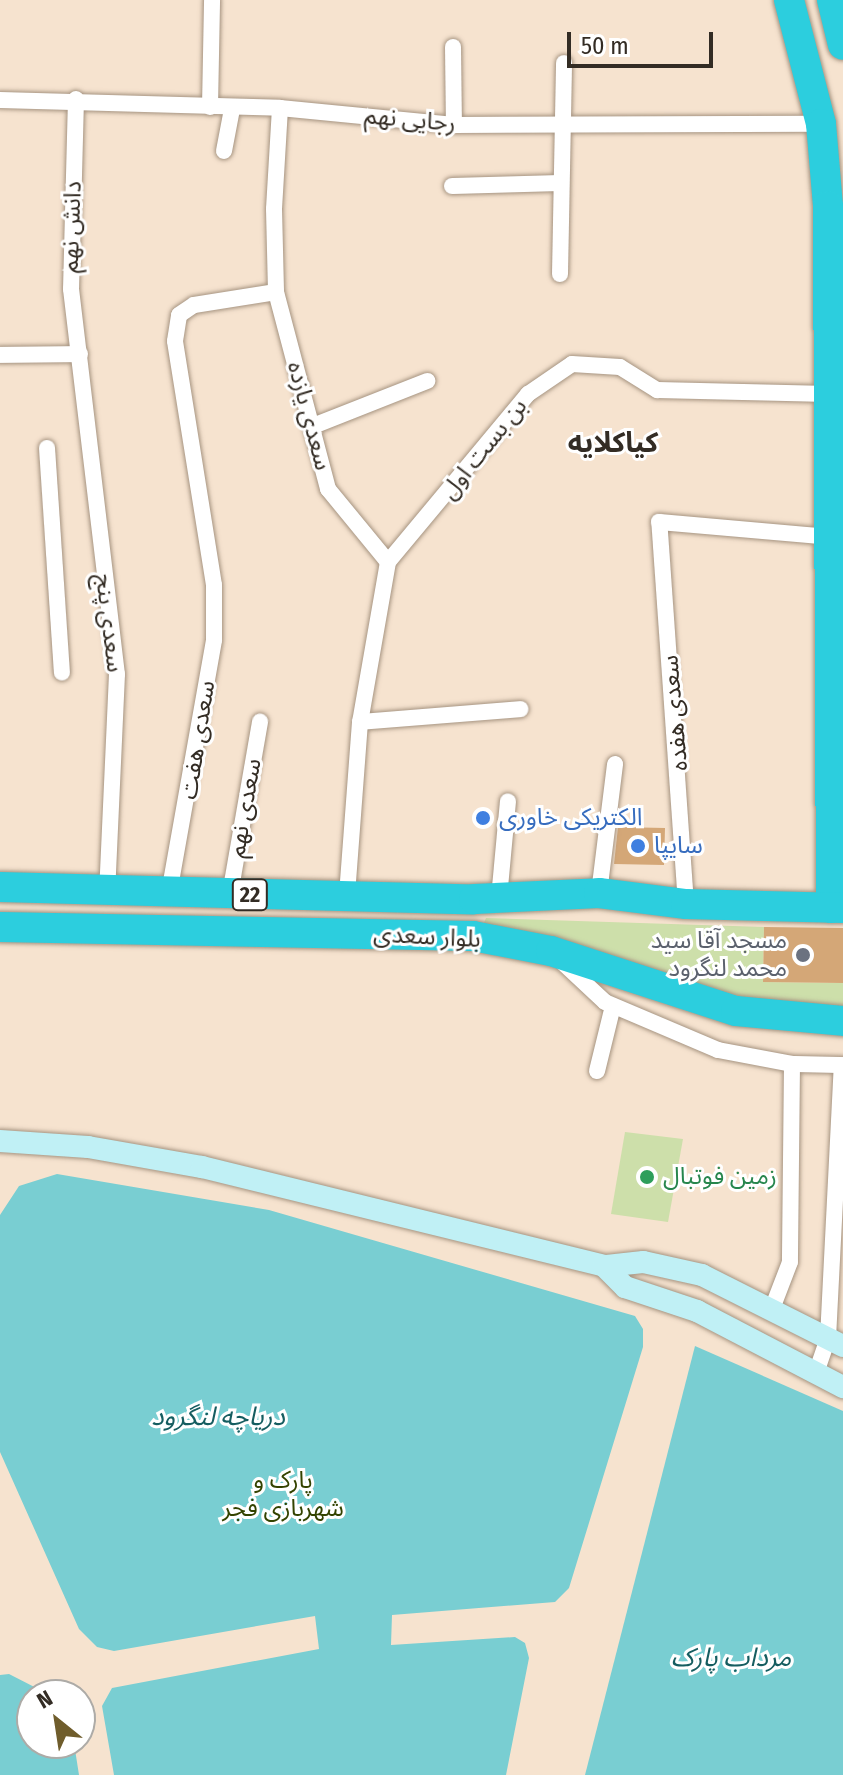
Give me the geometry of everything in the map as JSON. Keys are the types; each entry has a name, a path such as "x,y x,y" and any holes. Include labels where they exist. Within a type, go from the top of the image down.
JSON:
{"highway":[{"path":"789,0 821,124 828,206 829,394 837,537 837,908"},
{"path":"832,0 843,45"},
{"name":"بلوار سعدی","path":"0,887 107,892 499,898 599,893 686,904 837,908"},
{"name":"بلوار سعدی","path":"0,927 473,936 551,951 736,1011 843,1021"}],"street":[{"path":"210,107 212,0"},
{"path":"453,47 454,125"},
{"path":"560,274 564,63"},
{"name":"رجایی نهم","path":"0,100 76,99 232,109 280,108 454,125 821,124"},
{"name":"دانش نهم","path":"76,99 71,289 80,354"},
{"name":"سعدی یازده","path":"280,108 274,209 276,292 328,489 388,562"},
{"path":"224,151 232,109"},
{"path":"452,186 561,183"},
{"name":"سعدی هفت","path":"169,893 201,730 214,640 214,585 175,341 179,315 194,305 276,292"},
{"path":"0,355 80,354"},
{"name":"سعدی پنج","path":"80,354 117,674 107,892"},
{"name":"بن بست اول","path":"388,562 528,394 572,364 620,367 657,390 829,394"},
{"path":"313,426 427,381"},
{"path":"47,448 62,673"},
{"name":"سعدی هفده","path":"686,904 659,522 837,537"},
{"path":"347,894 360,722 388,562"},
{"path":"360,722 520,709"},
{"name":"سعدی نهم","path":"230,894 260,722"},
{"path":"599,893 615,764"},
{"path":"499,898 508,801"},
{"path":"551,951 613,1006 718,1050 792,1064 842,1065 836,1342 816,1373"},
{"path":"597,1071 613,1006"},
{"path":"772,1309 790,1262 792,1064"},
{"path":"0,1141 88,1147 202,1167 604,1266 643,1262 702,1275 836,1342"},
{"path":"604,1266 625,1287 697,1311 843,1387"}],"green space":[{"path":"486,918 764,927 763,982 843,983 843,1009 784,1007 735,995 562,940 483,925"},
{"name":"زمین فوتبال","path":"625,1132 683,1139 668,1222 611,1214"}],"water":[{"name":"دریاچه لنگرود","path":"57,1174 269,1210 635,1316 643,1329 643,1347 569,1588 555,1602 392,1615 391,1645 515,1637 525,1643 529,1658 506,1775 114,1775 102,1706 112,1688 319,1649 315,1616 114,1651 97,1647 79,1629 0,1452 0,1215 19,1186"},
{"name":"مرداب پارک","path":"695,1346 843,1411 843,1775 585,1775"},
{"path":"9,1674 19,1679 16,1679 16,1759 76,1759 79,1775 0,1775 0,1675"}],"building":[{"name":"سایپا","path":"618,827 665,828 664,865 614,864"},
{"name":"مسجد آقا سید محمد لنگرود","path":"764,927 843,928 843,983 763,982"}],"place":[{"name":"الکتریکی خاوری","path":"483,818"},
{"name":"سایپا","path":"638,846"},
{"name":"مسجد آقا سید محمد لنگرود","path":"803,955"},
{"name":"زمین فوتبال","path":"647,1177"}],"district":[{"name":"کیاکلایه","path":"613,443"}],"park label":[{"name":"پارک و شهربازی فجر","path":"283,1495"}]}
